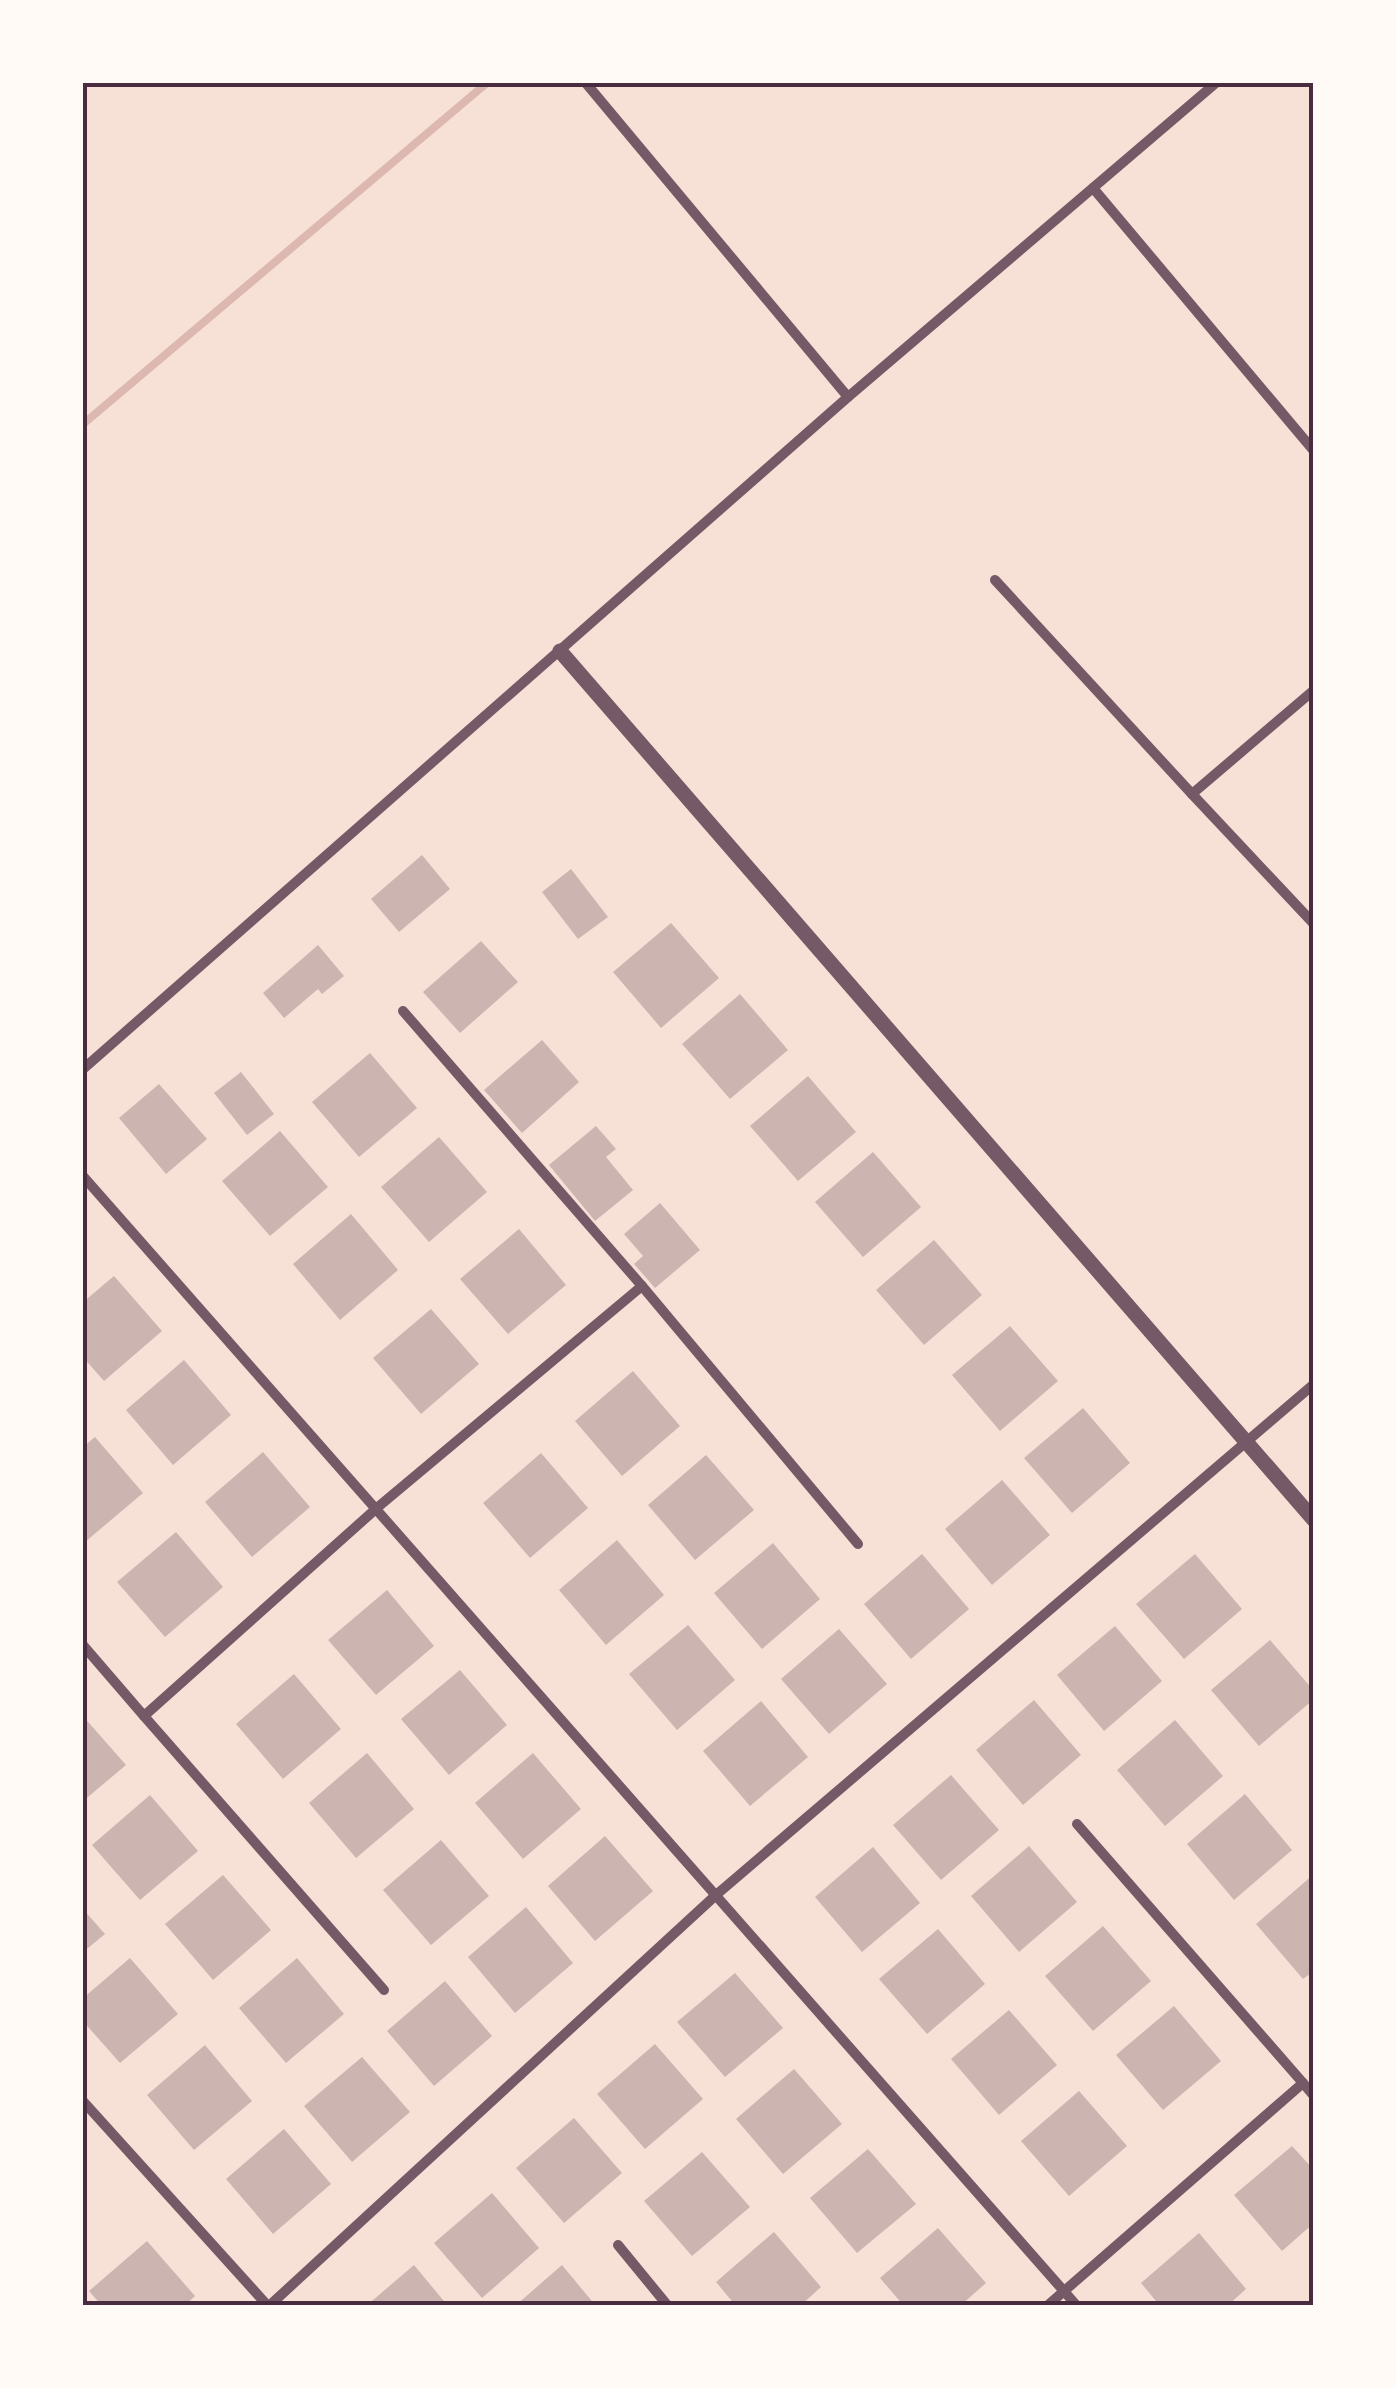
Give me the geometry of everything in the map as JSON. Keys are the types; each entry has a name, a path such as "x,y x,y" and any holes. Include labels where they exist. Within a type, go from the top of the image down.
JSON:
{"street":[{"path":"585,82 848,397"},
{"path":"82,1070 848,397 1216,82"},
{"path":"1093,188 1314,452"},
{"path":"995,580 1314,924"},
{"path":"560,652 1314,1520"},
{"path":"1192,794 1314,690"},
{"path":"403,1011 642,1286 858,1544"},
{"path":"82,1175 1077,2306"},
{"path":"144,1716 378,1508 642,1286"},
{"path":"82,2100 269,2306 716,1896 1314,1384"},
{"path":"82,1644 384,1990"},
{"path":"1077,1824 1314,2096"},
{"path":"1046,2306 1303,2083"},
{"path":"618,2246 668,2306"}],"building":[{"path":"422,855 450,889 399,932 371,899"},
{"path":"571,869 608,917 578,939 542,892"},
{"path":"671,923 719,978 661,1028 613,972"},
{"path":"481,941 518,982 460,1033 423,992"},
{"path":"318,945 344,976 322,994 318,989 284,1018 263,993"},
{"path":"740,994 788,1050 730,1099 682,1044"},
{"path":"542,1040 579,1082 522,1133 484,1090"},
{"path":"370,1053 417,1108 359,1157 312,1102"},
{"path":"241,1072 274,1114 247,1135 214,1093"},
{"path":"808,1076 856,1132 798,1181 750,1126"},
{"path":"159,1084 207,1139 166,1174 119,1118"},
{"path":"596,1126 616,1149 606,1157 633,1190 595,1221 549,1165"},
{"path":"280,1131 328,1187 270,1236 222,1181"},
{"path":"439,1137 487,1192 429,1242 381,1187"},
{"path":"873,1152 921,1207 863,1257 815,1202"},
{"path":"660,1203 700,1250 655,1288 634,1264 643,1256 624,1234"},
{"path":"351,1214 398,1270 340,1320 293,1264"},
{"path":"519,1229 566,1285 508,1334 460,1279"},
{"path":"934,1240 982,1295 924,1345 876,1290"},
{"path":"114,1276 162,1331 104,1381 82,1356 82,1303"},
{"path":"431,1309 479,1364 421,1414 373,1358"},
{"path":"1010,1326 1058,1381 1000,1431 952,1375"},
{"path":"184,1360 231,1415 173,1465 126,1410"},
{"path":"633,1371 680,1426 622,1476 575,1421"},
{"path":"1083,1408 1130,1463 1072,1513 1024,1458"},
{"path":"95,1437 143,1493 85,1542 82,1448"},
{"path":"263,1452 310,1507 252,1557 205,1502"},
{"path":"541,1453 588,1508 530,1558 483,1503"},
{"path":"706,1455 754,1510 695,1560 648,1505"},
{"path":"1002,1480 1050,1535 992,1585 945,1529"},
{"path":"176,1532 223,1587 165,1637 117,1582"},
{"path":"617,1540 664,1595 606,1645 559,1590"},
{"path":"773,1543 820,1599 762,1649 714,1593"},
{"path":"922,1554 969,1609 911,1659 864,1604"},
{"path":"1195,1554 1242,1609 1184,1659 1136,1604"},
{"path":"387,1590 434,1646 376,1695 328,1640"},
{"path":"688,1625 735,1680 677,1730 629,1674"},
{"path":"1115,1626 1162,1681 1104,1731 1057,1675"},
{"path":"839,1629 887,1684 829,1734 781,1679"},
{"path":"1270,1640 1314,1691 1314,1699 1259,1746 1211,1690"},
{"path":"460,1670 507,1725 449,1775 401,1719"},
{"path":"294,1674 341,1729 283,1779 236,1724"},
{"path":"1034,1700 1081,1755 1023,1805 976,1750"},
{"path":"761,1701 808,1757 750,1806 703,1751"},
{"path":"82,1715 126,1765 82,1802"},
{"path":"1175,1720 1223,1776 1165,1826 1117,1770"},
{"path":"367,1753 414,1809 356,1858 309,1803"},
{"path":"533,1753 581,1809 523,1859 475,1803"},
{"path":"951,1775 999,1830 941,1880 893,1825"},
{"path":"1245,1794 1292,1850 1234,1900 1187,1844"},
{"path":"150,1795 198,1851 140,1900 92,1845"},
{"path":"605,1836 653,1891 595,1941 548,1886"},
{"path":"441,1840 489,1896 431,1945 383,1890"},
{"path":"1029,1846 1077,1902 1019,1952 971,1896"},
{"path":"873,1847 920,1903 862,1952 815,1897"},
{"path":"1314,1874 1314,1971 1303,1979 1256,1924"},
{"path":"223,1875 271,1930 213,1980 165,1924"},
{"path":"526,1907 573,1963 515,2013 468,1957"},
{"path":"82,1908 105,1934 82,1953"},
{"path":"1103,1926 1151,1981 1093,2031 1045,1976"},
{"path":"938,1929 985,1984 927,2034 879,1979"},
{"path":"130,1958 178,2014 120,2063 82,2020 82,1999"},
{"path":"297,1958 344,2014 286,2063 239,2008"},
{"path":"735,1973 783,2028 725,2077 677,2022"},
{"path":"445,1981 492,2036 434,2086 387,2031"},
{"path":"1174,2006 1221,2061 1163,2110 1116,2055"},
{"path":"1009,2010 1057,2065 999,2115 951,2059"},
{"path":"655,2044 703,2099 645,2149 597,2094"},
{"path":"205,2045 252,2101 194,2150 147,2095"},
{"path":"362,2057 410,2112 352,2162 304,2106"},
{"path":"794,2069 842,2124 783,2174 736,2119"},
{"path":"1079,2091 1127,2146 1069,2196 1021,2141"},
{"path":"574,2118 622,2173 564,2223 516,2168"},
{"path":"284,2129 331,2184 273,2234 226,2179"},
{"path":"1292,2146 1314,2170 1314,2223 1282,2251 1234,2195"},
{"path":"868,2149 916,2204 857,2253 810,2198"},
{"path":"702,2152 750,2207 692,2256 644,2201"},
{"path":"492,2193 539,2248 482,2298 434,2243"},
{"path":"938,2228 986,2283 960,2306 904,2306 880,2278"},
{"path":"774,2232 821,2287 800,2306 736,2306 716,2282"},
{"path":"1199,2233 1246,2289 1227,2306 1160,2306 1141,2283"},
{"path":"147,2241 195,2296 184,2306 102,2306 89,2291"},
{"path":"414,2265 448,2306 366,2306"},
{"path":"562,2265 596,2306 515,2306"}],"waterway":[{"path":"82,425 488,82"}]}
